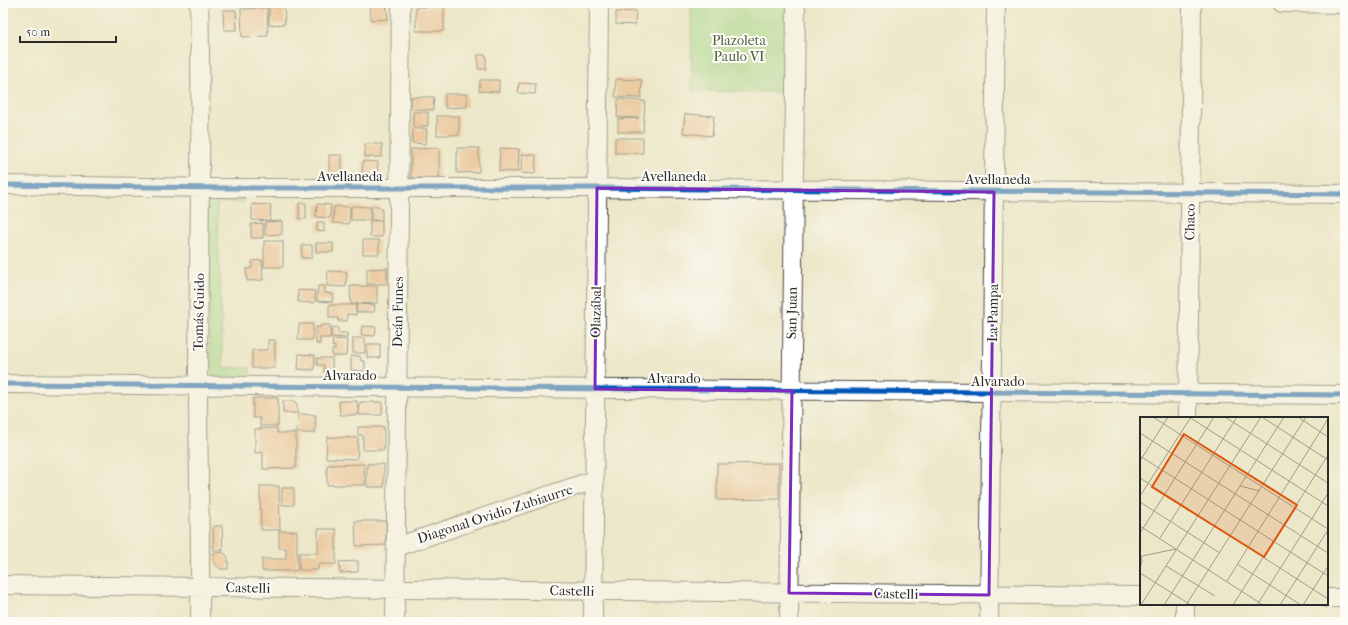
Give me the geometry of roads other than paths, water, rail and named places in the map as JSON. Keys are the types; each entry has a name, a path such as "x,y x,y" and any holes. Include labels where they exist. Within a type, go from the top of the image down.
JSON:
{"street":[{"name":"Tomás Guido","path":"199,3 200,188 198,386 200,622"},
{"name":"Deán Funes","path":"395,622 401,3"},
{"name":"Olazábal","path":"593,622 599,3"},
{"name":"San Juan","path":"789,622 796,3"},
{"name":"La Pampa","path":"989,622 996,3"},
{"name":"Chaco","path":"1188,417 1192,3"},
{"path":"1282,3 1345,4"},
{"name":"Avellaneda","path":"3,185 200,188 794,189 1345,194"},
{"name":"Alvarado","path":"3,384 1345,395"},
{"name":"Diagonal Ovidio Zubiaurre","path":"396,547 594,480"},
{"name":"Castelli","path":"3,585 1140,596"},
{"path":"1328,598 1345,598"},
{"path":"1185,605 1185,622"}],"park label":[{"name":"Plazoleta Paulo VI","path":"739,48"}]}
